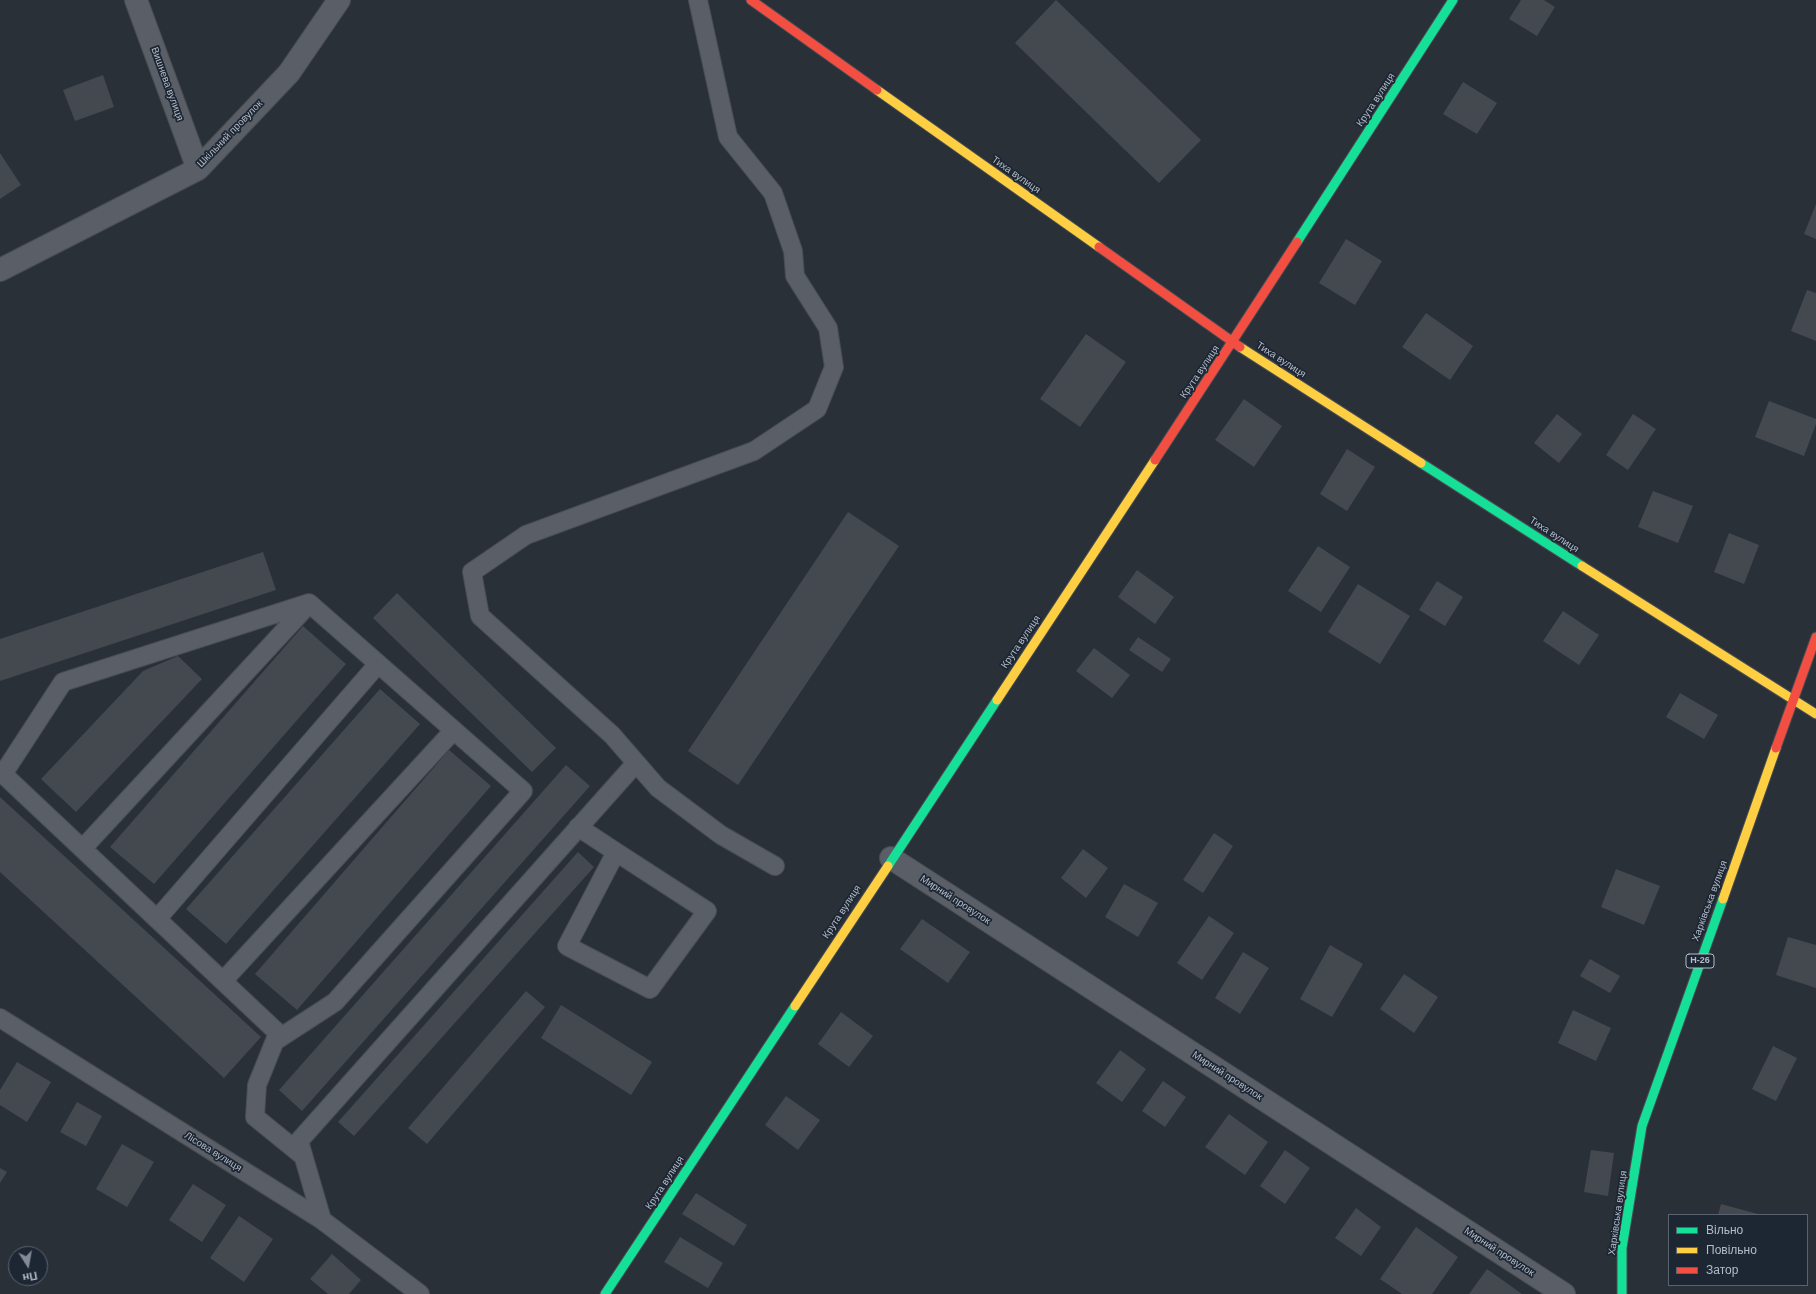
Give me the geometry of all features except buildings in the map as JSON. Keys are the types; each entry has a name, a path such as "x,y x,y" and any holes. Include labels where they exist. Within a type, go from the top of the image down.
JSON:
{"street":[{"name":"Вишнева вулиця","path":"136,0 198,169"},
{"name":"Шкільний провулок","path":"0,270 198,169 289,73 339,0"},
{"name":"Тиха вулиця","path":"751,0 1233,342 1793,701 1816,714"},
{"name":"Крута вулиця","path":"605,1294 891,858 1233,342 1453,0"},
{"name":"Харківська вулиця","path":"1622,1294 1622,1248 1642,1126 1816,637"},
{"name":"Мирний провулок","path":"891,858 1564,1294"}],"lane":[{"path":"698,0 728,137 774,193 793,251 795,276 828,328 834,367 817,409 754,451 526,535 472,572 480,616 612,735 658,788 721,835 775,866"},
{"path":"275,1041 335,1002 523,791 310,603"},
{"path":"83,848 310,603"},
{"path":"304,1156 255,1116 257,1085 278,1033 4,774 63,682 310,603"},
{"path":"157,919 378,664"},
{"path":"223,980 454,730"},
{"path":"322,1220 299,1141 636,763"},
{"path":"578,827 707,911 650,989 567,946 616,852"},
{"name":"Лісова вулиця","path":"0,1018 322,1220 420,1294"}],"traffic: fast":[{"path":"1297,242 1453,0"},
{"path":"1421,463 1582,566"},
{"path":"888,866 997,700"},
{"path":"1622,1294 1622,1248 1642,1126 1723,899"},
{"path":"605,1294 795,1006"}],"traffic: slow":[{"path":"877,90 1099,247"},
{"path":"1240,347 1421,463"},
{"path":"997,700 1155,460"},
{"path":"1582,566 1816,714"},
{"path":"1723,899 1776,748"},
{"path":"795,1006 888,866"}],"traffic: jam":[{"path":"751,0 877,90"},
{"path":"1155,460 1297,242"},
{"path":"1099,247 1240,347"},
{"path":"1776,748 1816,637"}]}
